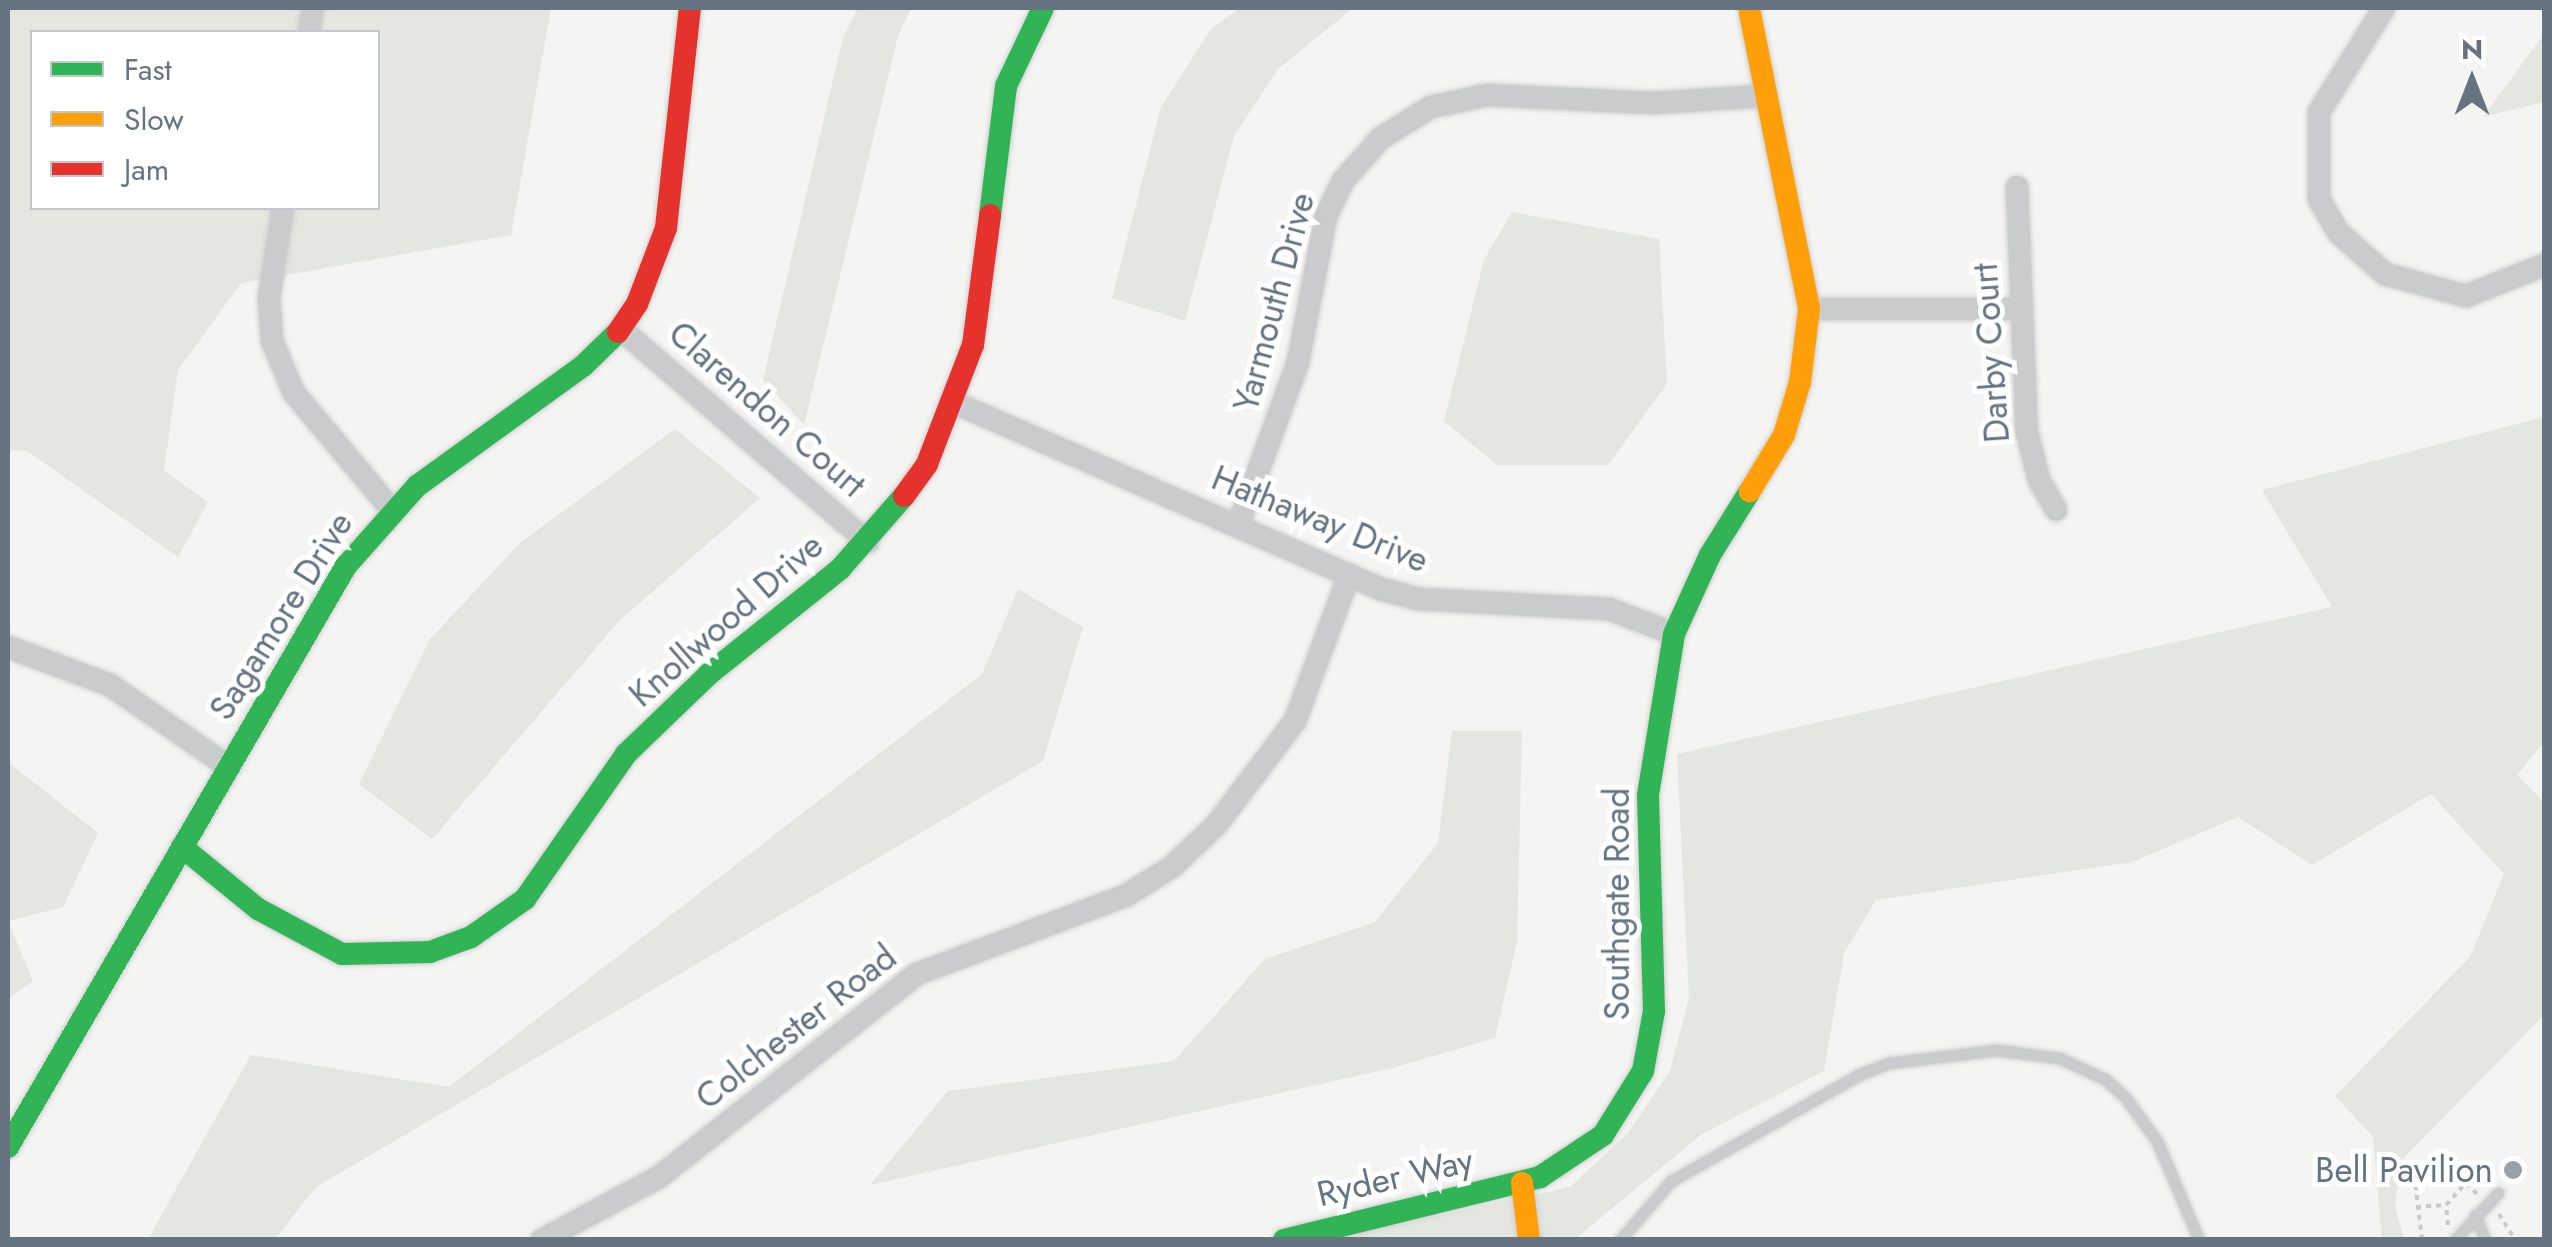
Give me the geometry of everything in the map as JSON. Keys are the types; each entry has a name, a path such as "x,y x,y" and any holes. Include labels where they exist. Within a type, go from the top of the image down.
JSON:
{"street":[{"name":"Sagamore Drive","path":"8,1147 346,566 391,509 583,366 621,329 649,280 666,228 690,8"},
{"name":"Knollwood Drive","path":"182,846 258,909 342,954 408,956 471,937 540,884 626,754 709,674 868,542 927,464 955,403 979,303 999,114 1015,58 1042,8"},
{"name":"Southgate Road","path":"1522,1184 1574,1160 1603,1135 1626,1105 1649,1052 1654,1011 1648,795 1674,634 1710,555 1784,435 1809,310 1749,8"},
{"path":"2384,8 2319,112 2319,199 2339,233 2385,274 2466,296 2544,265"},
{"name":"Yarmouth Drive","path":"1238,526 1298,362 1326,216 1343,182 1381,138 1430,108 1487,95 1652,104 1764,96"},
{"name":"Darby Court","path":"2017,188 2018,310 2027,432 2039,480 2056,509"},
{"path":"283,210 269,298 272,341 294,393 391,509"},
{"path":"1809,310 2018,310"},
{"name":"Clarendon Court","path":"621,329 868,542"},
{"name":"Hathaway Drive","path":"955,403 1349,575 1418,600 1609,609 1674,634"},
{"name":"Colchester Road","path":"542,1240 659,1177 917,974 1127,895 1173,866 1217,824 1294,720 1349,575"},
{"path":"8,647 110,685 229,767"},
{"path":"1522,1184 1529,1240"},
{"name":"Ryder Way","path":"1284,1240 1522,1184"}],"lane":[{"path":"1620,1240 1671,1181 1860,1074 1890,1063 1998,1050 2058,1058 2105,1079 2125,1098 2157,1141 2198,1240"},
{"path":"2455,1240 2498,1192"},
{"path":"2475,1215 2485,1240"}],"path":[{"path":"2413,1164 2415,1208 2422,1239"},
{"path":"2415,1208 2446,1205"}],"shaded area":[{"path":"8,8 551,8 511,235 241,283 178,370 164,471 208,502 178,557 27,451 8,450"},
{"path":"858,8 911,8 898,36 804,425 763,380 843,37"},
{"path":"1240,8 1353,8 1278,69 1234,136 1185,321 1112,298 1161,107 1211,29"},
{"path":"2544,34 2544,102 2483,117"},
{"path":"1512,212 1659,239 1667,384 1608,465 1497,465 1444,421 1484,260"},
{"path":"2544,417 2544,742 2517,775 2544,802 2544,1015 2400,1162 2395,1207 2404,1239 2382,1239 2373,1137 2335,1096 2470,957 2504,874 2431,794 2312,865 2238,817 2132,862 1876,900 1844,953 1824,1071 1702,1134 1575,1239 1326,1240 1570,1187 1628,1133 1670,1071 1689,998 1677,754 2332,607 2262,490"},
{"path":"675,429 760,498 619,621 432,839 359,784 430,639 520,543"},
{"path":"1018,589 1083,627 1043,761 316,1187 275,1239 148,1239 251,1055 449,1087 982,674"},
{"path":"1452,731 1522,731 1517,942 1495,1038 1392,1068 870,1185 948,1091 1174,1061 1265,959 1375,922 1438,843"},
{"path":"8,762 98,833 63,907 8,921"},
{"path":"8,921 33,981 8,999"}],"traffic: fast":[{"path":"990,215 1006,86 1043,8"},
{"path":"8,1147 346,566 417,486 583,366 618,332"},
{"path":"1284,1240 1540,1177 1603,1135 1643,1071 1654,1011 1648,795 1674,634 1710,555 1750,491"},
{"path":"182,847 258,909 342,954 430,952 471,937 525,899 626,754 709,674 840,569 904,496"}],"traffic: slow":[{"path":"1749,8 1809,309 1800,382 1784,435 1750,491"},
{"path":"1522,1183 1529,1240"}],"traffic: jam":[{"path":"618,332 637,304 666,228 690,8"},
{"path":"904,496 927,464 973,345 990,215"}],"place":[{"name":"Bell Pavilion","path":"2513,1170"}]}
